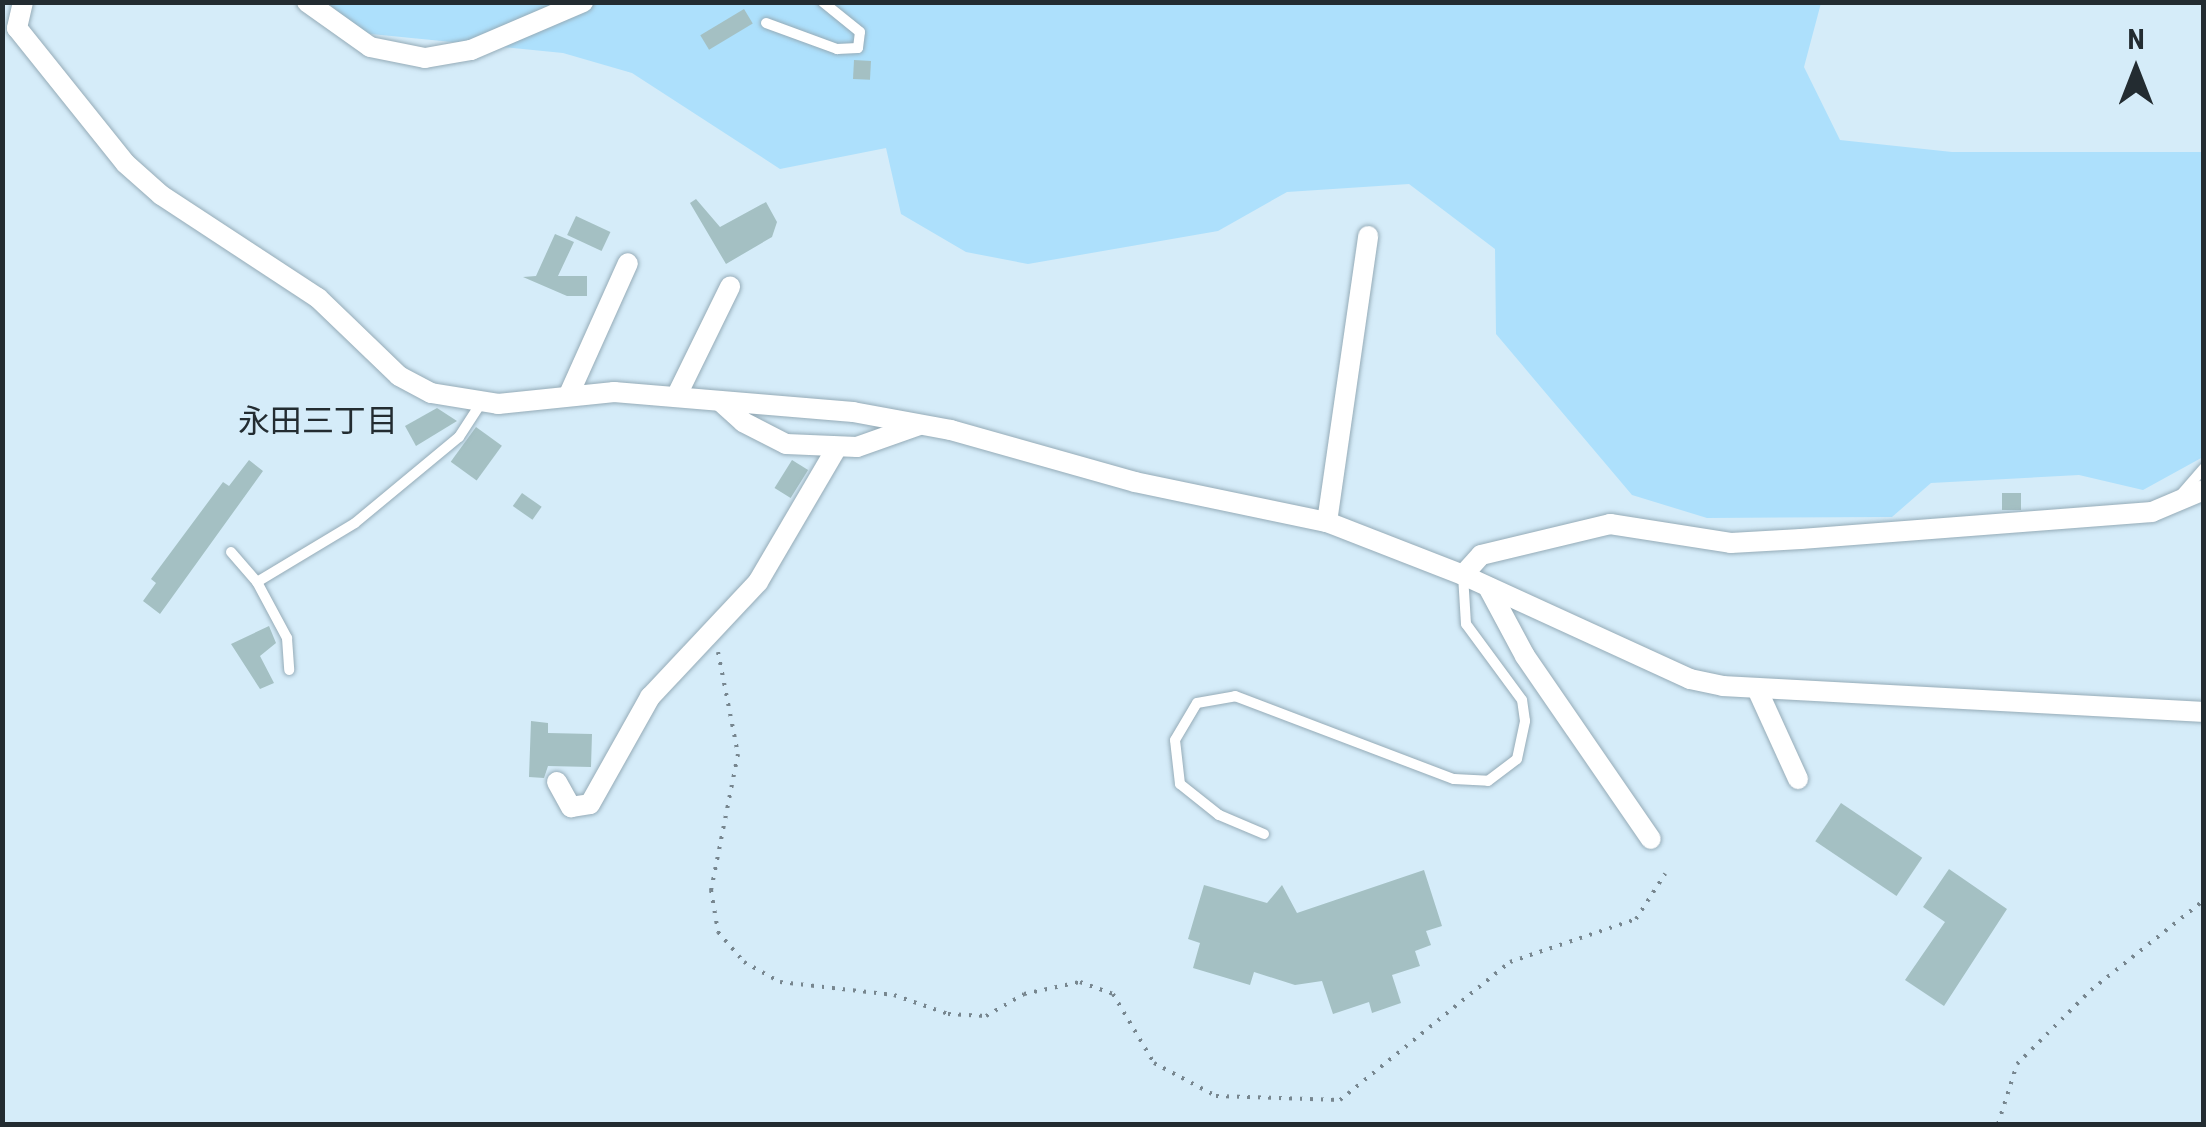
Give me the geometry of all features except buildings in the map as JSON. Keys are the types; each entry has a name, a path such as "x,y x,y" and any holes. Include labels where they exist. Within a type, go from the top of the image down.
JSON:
{"street":[{"path":"23,2 17,28 125,163 160,195 318,298 399,376 431,393 481,403 570,392 676,397 920,424 1134,482 1327,522 1463,575 1690,680 1756,689 2204,712"},
{"path":"307,2 370,47 424,58 506,38 583,2"},
{"path":"1327,522 1368,236"},
{"path":"570,392 628,262"},
{"path":"676,397 730,288"},
{"path":"720,401 770,438 836,449 920,424"},
{"path":"557,782 571,808 590,804 650,698 758,582 836,449"},
{"path":"1463,575 1481,554 1610,524 1731,543 2126,515 2176,503 2204,490"},
{"path":"1488,587 1525,656 1651,839"},
{"path":"1756,689 1798,779"}],"lane":[{"path":"766,23 838,49 858,48 860,32 823,2"},
{"path":"257,582 355,523 459,437 481,403"},
{"path":"2176,503 2204,468"},
{"path":"231,552 257,582 286,638 289,670"},
{"path":"1264,834 1219,815 1180,784 1175,740 1196,704 1235,696 1454,778 1488,781 1518,759 1526,722 1522,700 1466,624 1463,575"}],"path":[{"path":"712,633 738,754 711,890 718,932 744,962 780,982 894,995 948,1014 986,1016 1024,994 1080,982 1113,994 1154,1063 1216,1096 1340,1100 1510,962 1636,919 1665,874"},
{"path":"1998,1124 2016,1064 2092,990 2204,900"}],"shaded area":[{"path":"328,3 1821,3 1804,67 1840,140 1952,152 2203,152 2203,457 2143,490 2079,475 1931,483 1892,517 1707,518 1632,495 1496,334 1495,249 1409,184 1287,192 1218,231 1028,264 966,252 901,214 886,148 780,169 632,73 563,53 361,33"}],"district":[{"name":"永田三丁目","path":"318,421"}]}
